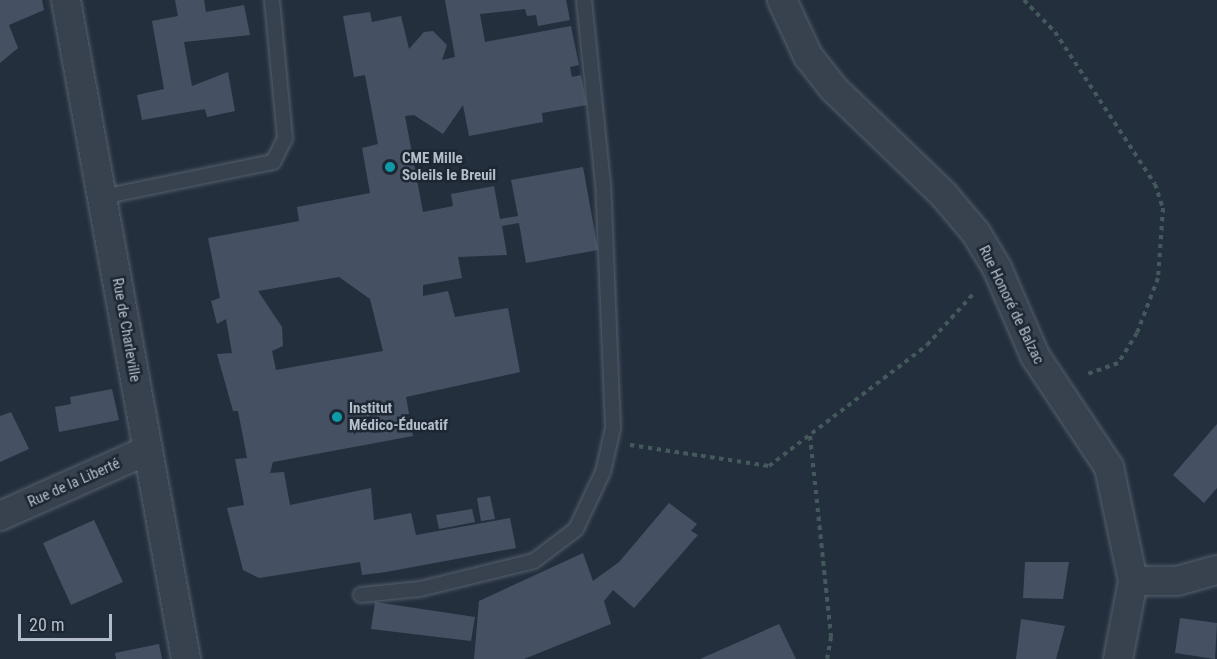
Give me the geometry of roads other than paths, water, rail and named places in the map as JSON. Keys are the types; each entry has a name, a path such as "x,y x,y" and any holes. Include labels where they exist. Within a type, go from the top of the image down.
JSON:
{"street":[{"name":"Rue de Charleville","path":"66,0 186,659"},
{"name":"Rue Honoré de Balzac","path":"782,0 808,56 834,89 944,195 997,268 1053,387 1109,467 1133,581 1118,659"},
{"name":"Rue de la Liberté","path":"0,516 148,450"},
{"path":"1133,581 1177,581 1217,570"}],"lane":[{"path":"102,197 273,162 285,138 272,0"},
{"path":"361,595 431,587 534,561 576,529 603,472 609,442 603,184 584,0"}],"place":[{"name":"CME Mille Soleils le Breuil","path":"390,167"},
{"name":"Institut Médico-Éducatif","path":"337,417"}]}
